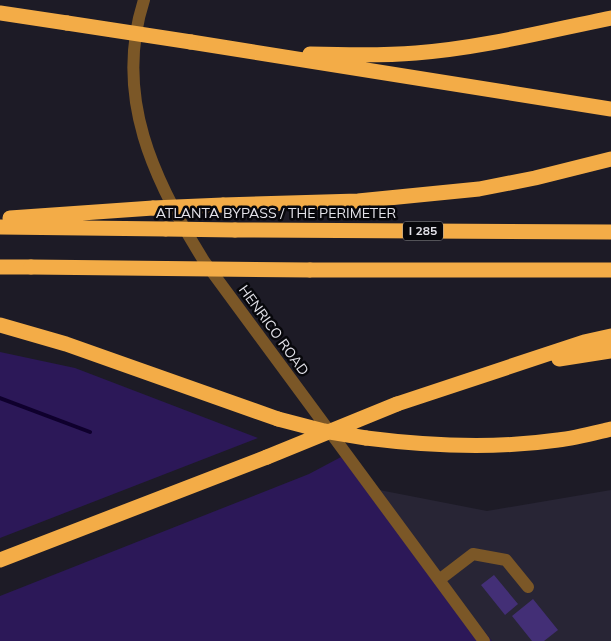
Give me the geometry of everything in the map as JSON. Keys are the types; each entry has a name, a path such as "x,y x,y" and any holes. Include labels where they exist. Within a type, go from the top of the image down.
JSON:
{"highway":[{"path":"0,13 611,109"},
{"path":"244,50 348,56 418,53 487,43 611,18"},
{"path":"0,219 153,208 358,201 479,188 535,178 611,159"},
{"name":"ATLANTA BYPASS / THE PERIMETER","path":"0,226 235,230 611,232"},
{"path":"0,267 611,270"},
{"path":"0,326 66,344 278,419 324,431 410,444 488,446 558,440 611,429"},
{"path":"0,560 267,457 397,404 584,342 611,336"},
{"path":"481,376 563,358 611,351"}],"street":[{"name":"HENRICO ROAD","path":"144,0 133,46 134,90 146,145 155,172 184,228 204,261 484,641"},
{"path":"439,580 473,554 506,560 528,587"}],"shaded area":[{"path":"0,352 75,368 258,438 0,538"},
{"path":"341,457 492,641 0,641 0,596 309,474"},
{"path":"364,487 487,511 611,490 611,641 492,641"}],"building":[{"path":"494,575 518,604 505,615 481,585"},
{"path":"533,599 558,630 544,641 532,641 512,616"}],"waterway":[{"path":"0,398 90,432"}]}
